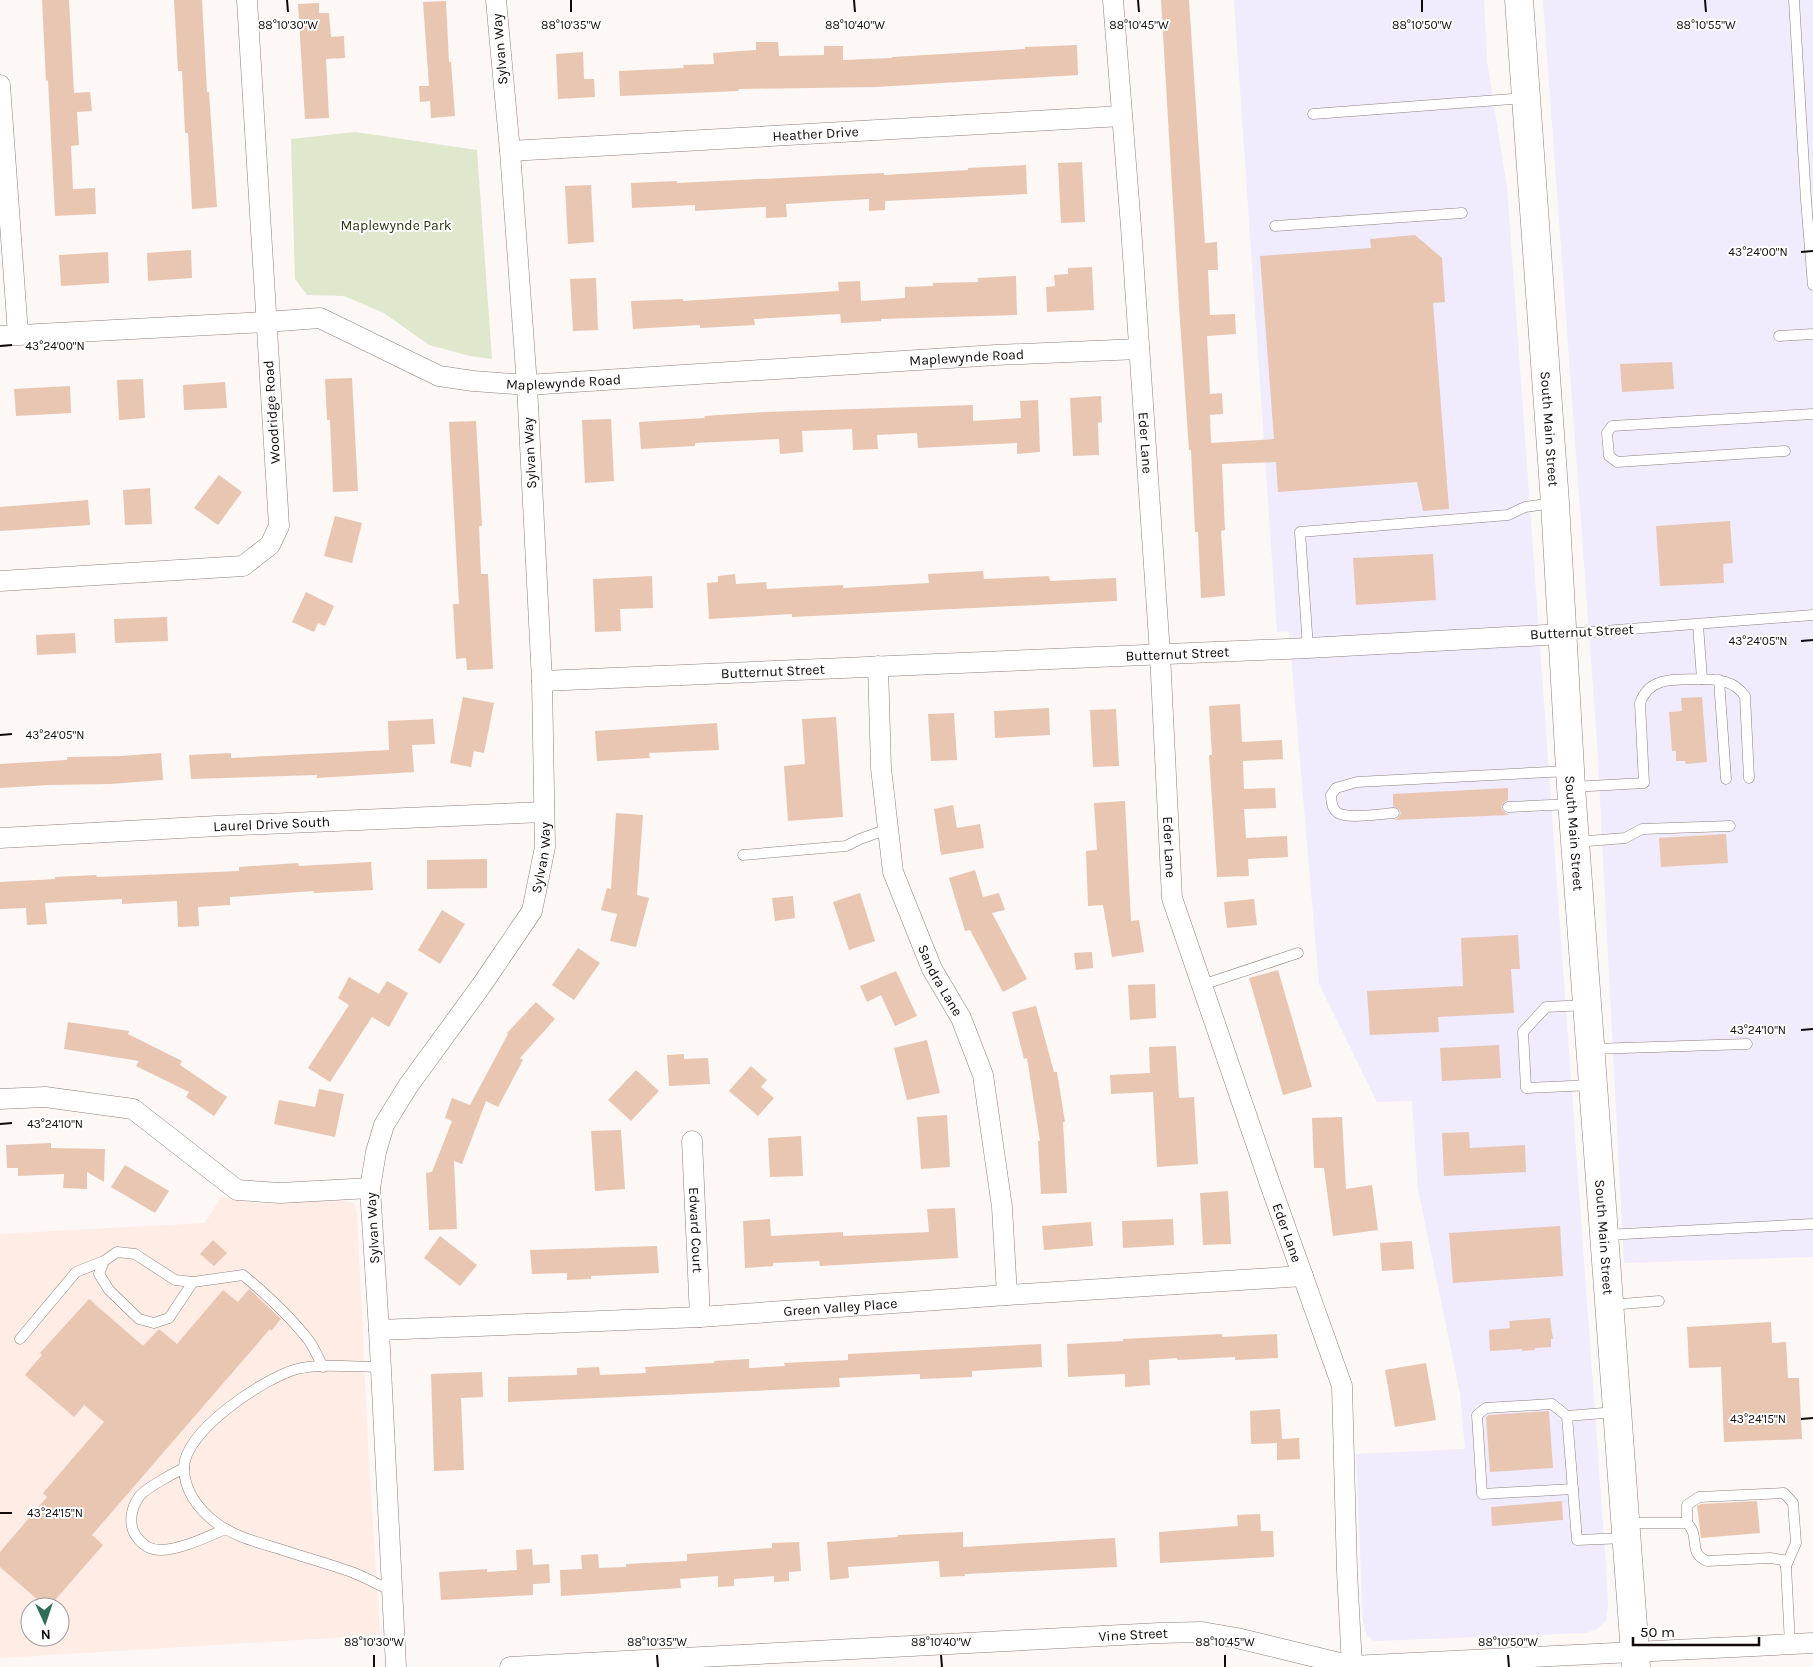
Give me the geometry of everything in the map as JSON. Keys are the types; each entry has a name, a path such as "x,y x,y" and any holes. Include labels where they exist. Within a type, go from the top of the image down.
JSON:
{"main road":[{"name":"South Main Street","path":"1519,0 1555,503 1572,787 1635,1659"}],"street":[{"name":"Woodridge Road","path":"0,581 243,566 270,545 279,526 247,0"},
{"name":"Sylvan Way","path":"396,1667 370,1188 376,1152 384,1124 408,1086 532,911 545,848 542,681 527,385 510,151 496,0"},
{"name":"Eder Lane","path":"1113,0 1160,654 1172,898 1342,1386 1346,1571 1352,1667"},
{"path":"0,85 9,335"},
{"name":"Heather Drive","path":"510,151 1122,116"},
{"name":"Maplewynde Road","path":"9,335 320,318 439,376 473,382 527,385 996,355 1139,348"},
{"name":"Butternut Street","path":"542,681 1308,648 1563,634"},
{"name":"Sandra Lane","path":"878,666 881,768 893,872 932,969 960,1018 983,1075 1002,1207 1007,1295"},
{"name":"Laurel Drive South","path":"0,838 227,825 544,812"},
{"path":"0,1099 45,1097 133,1109 237,1190 280,1193 370,1188"},
{"name":"Edward Court","path":"692,1141 700,1318"},
{"name":"Green Valley Place","path":"379,1330 700,1318 1007,1295 1303,1276"},
{"name":"Vine Street","path":"510,1667 1202,1632 1238,1638 1352,1667 1635,1659 1813,1643"}],"lane":[{"path":"1794,0 1813,285"},
{"path":"1313,114 1526,97"},
{"path":"1275,226 1462,213"},
{"path":"1779,336 1813,334"},
{"path":"1785,451 1617,462 1609,456 1607,433 1612,426 1813,414"},
{"path":"1308,648 1300,532 1508,515 1525,507 1555,503"},
{"name":"Butternut Street","path":"1563,634 1813,616"},
{"path":"1698,625 1702,679"},
{"path":"1719,680 1726,779"},
{"path":"1394,813 1351,815 1339,813 1332,805 1331,795 1336,788 1346,784 1391,779 1572,787 1644,783 1640,703 1644,693 1652,685 1663,681 1719,680 1732,682 1739,688 1745,696 1749,778"},
{"path":"1508,807 1572,787"},
{"path":"1576,842 1625,838 1642,830 1730,826"},
{"path":"743,855 846,846 860,838 888,830"},
{"path":"1202,985 1298,953"},
{"path":"1588,1005 1546,1007 1523,1032 1526,1088 1593,1085"},
{"path":"1591,1049 1747,1044"},
{"path":"1604,1235 1813,1224"},
{"path":"20,1339 76,1272 117,1252 135,1254 176,1280 192,1282 243,1275 267,1295 295,1325 310,1343 323,1367"},
{"path":"104,1260 99,1274 109,1290 139,1319 154,1323 169,1318 192,1282"},
{"path":"1609,1305 1659,1301"},
{"path":"381,1367 297,1369 264,1385 233,1404 203,1431 189,1450 184,1468 188,1490 198,1506 216,1523 226,1529 241,1536 354,1573 392,1591"},
{"path":"1573,1489 1482,1494 1477,1415 1486,1408 1552,1404 1567,1416 1617,1412"},
{"path":"1567,1416 1577,1540 1626,1530 1687,1523 1692,1527 1696,1553 1700,1558 1707,1561 1770,1558 1783,1560 1786,1566 1790,1644"},
{"path":"184,1468 139,1496 130,1517 132,1531 139,1541 150,1549 162,1550 193,1542 226,1529"},
{"path":"1687,1523 1687,1505 1700,1497 1784,1493 1793,1503 1796,1543 1786,1566"}],"shaded area":[{"path":"1234,0 1484,0 1487,61 1507,188 1607,1581 1608,1607 1606,1621 1597,1629 1586,1633 1374,1641 1367,1636 1363,1623 1356,1454 1465,1449 1460,1393 1418,1189 1412,1101 1377,1102 1319,984 1289,631 1277,632"},
{"path":"1543,0 1813,0 1813,1257 1624,1263 1597,742"},
{"path":"221,1197 264,1204 343,1200 354,1203 357,1213 368,1446 380,1635 0,1658 0,1234 205,1223"}],"green space":[{"name":"Maplewynde Park","path":"355,132 477,150 492,359 470,356 429,345 384,313 344,296 307,295 295,279 291,139"}],"building":[{"path":"42,0 69,0 74,93 90,92 92,111 77,112 79,145 71,146 73,189 95,188 96,214 55,216"},
{"path":"174,0 202,0 207,92 209,92 217,207 192,209 188,133 185,133 182,71 178,71"},
{"path":"1161,0 1189,0 1205,243 1217,242 1218,270 1208,270 1210,315 1235,314 1236,334 1207,336 1210,394 1222,393 1223,414 1210,415 1211,443 1274,439 1260,256 1371,248 1370,239 1415,235 1442,258 1445,302 1433,303 1449,509 1423,511 1417,482 1278,492 1276,462 1222,464 1225,530 1221,531 1225,596 1201,598 1198,532 1195,532 1191,450 1189,450 1179,306"},
{"path":"446,1 449,62 451,62 455,116 431,118 430,101 420,102 419,86 429,86 423,2"},
{"path":"319,3 319,13 329,13 331,37 344,36 345,58 326,59 329,118 305,119 298,4"},
{"path":"756,42 778,42 779,56 824,55 824,46 843,46 843,60 1077,45 1078,75 876,87 738,89 739,91 620,96 619,71 684,68 683,65 714,64 713,53 756,50"},
{"path":"583,52 584,79 594,79 595,97 558,99 556,54"},
{"path":"1082,162 1085,222 1061,223 1058,163"},
{"path":"1026,165 1027,194 885,201 885,210 869,211 869,199 786,204 787,217 766,218 766,207 695,211 695,205 632,208 631,183 677,181 677,183 884,173 884,175"},
{"path":"591,185 594,242 568,244 565,186"},
{"path":"191,250 192,278 148,281 147,253"},
{"path":"108,252 109,283 61,286 59,255"},
{"path":"1092,267 1094,310 1047,312 1046,287 1055,286 1054,275 1068,274 1068,268"},
{"path":"1016,276 1017,315 881,319 881,321 841,323 840,314 754,319 755,325 700,328 700,325 633,329 631,301 683,299 683,301 839,291 838,282 860,281 861,301 905,298 905,287 933,286 933,283 978,282 978,278"},
{"path":"596,278 598,330 573,331 570,279"},
{"path":"1672,362 1674,389 1622,392 1620,364"},
{"path":"352,378 358,491 333,492 330,420 327,420 325,379"},
{"path":"143,379 145,418 119,420 117,380"},
{"path":"225,382 227,408 184,410 183,385"},
{"path":"70,386 71,413 16,416 14,389"},
{"path":"1101,396 1102,422 1098,423 1099,455 1073,456 1070,398"},
{"path":"1038,400 1040,452 1017,454 1017,443 918,448 917,433 877,435 878,449 853,450 852,429 802,431 803,452 780,454 779,439 695,443 695,446 641,449 639,422 765,412 973,405 973,421 1021,418 1020,401"},
{"path":"611,419 614,481 585,483 582,420"},
{"path":"476,421 482,526 479,526 481,574 488,574 493,669 467,670 466,658 456,659 453,604 459,604 449,422"},
{"path":"219,475 242,492 218,525 194,508"},
{"path":"150,488 152,524 125,525 123,490"},
{"path":"88,500 90,525 0,531 0,507"},
{"path":"335,516 362,523 352,563 324,556"},
{"path":"1730,521 1733,563 1723,564 1724,583 1660,586 1656,526"},
{"path":"1433,554 1436,600 1356,605 1353,558"},
{"path":"983,571 984,579 1049,576 1050,581 1116,578 1117,601 792,617 792,614 709,619 707,583 718,582 718,576 735,574 736,584 766,582 767,589 843,585 843,588 929,583 928,574"},
{"path":"652,576 653,608 620,609 621,631 595,632 593,579"},
{"path":"306,592 334,606 325,626 318,623 314,632 292,622"},
{"path":"167,617 168,641 115,643 114,619"},
{"path":"75,633 76,653 37,655 36,635"},
{"path":"463,697 494,703 484,753 474,751 471,767 450,763"},
{"path":"1702,697 1707,762 1686,764 1685,761 1676,761 1676,751 1672,751 1669,712 1682,711 1681,698"},
{"path":"1240,704 1242,742 1282,740 1283,759 1243,761 1244,789 1275,788 1276,808 1244,809 1246,838 1287,836 1288,857 1248,859 1249,876 1217,877 1209,755 1212,755 1209,706"},
{"path":"1049,708 1050,735 995,738 994,711"},
{"path":"1116,709 1119,766 1093,767 1090,710"},
{"path":"954,713 957,760 931,761 928,714"},
{"path":"836,717 843,817 788,821 784,766 805,764 802,719"},
{"path":"433,719 435,744 412,745 414,772 317,778 317,775 191,779 189,755 231,753 231,758 389,750 388,721"},
{"path":"717,723 719,750 649,753 650,758 597,761 595,731"},
{"path":"161,753 163,780 0,788 0,764 67,760 67,757"},
{"path":"1508,788 1508,800 1501,807 1509,815 1394,820 1401,813 1399,809 1393,806 1393,794"},
{"path":"1125,801 1131,921 1139,920 1144,952 1112,957 1103,905 1088,906 1086,851 1097,850 1094,803"},
{"path":"953,805 957,828 980,824 984,848 941,855 934,809"},
{"path":"616,813 643,815 637,895 649,898 636,947 610,941 617,914 601,910 607,888 611,889"},
{"path":"1726,834 1728,863 1661,867 1659,838"},
{"path":"487,859 487,888 427,889 427,860"},
{"path":"371,862 373,890 314,893 314,891 230,897 230,905 198,907 199,926 178,927 177,901 122,904 122,899 45,903 47,924 27,925 26,908 0,909 0,882 96,875 97,877 239,871 239,867 298,863 299,866"},
{"path":"975,870 983,897 999,893 1005,910 992,913 1027,979 1003,992 970,930 965,931 949,878"},
{"path":"860,893 875,941 849,950 833,902"},
{"path":"793,896 795,918 775,921 772,898"},
{"path":"1254,899 1257,925 1227,928 1224,902"},
{"path":"442,910 465,924 440,964 418,950"},
{"path":"1518,935 1520,969 1511,969 1514,1013 1438,1017 1439,1032 1370,1035 1367,991 1463,986 1461,938"},
{"path":"578,948 600,963 574,1000 552,985"},
{"path":"1092,952 1093,968 1076,970 1074,953"},
{"path":"1278,970 1312,1087 1283,1095 1249,978"},
{"path":"896,971 917,1016 895,1026 881,995 867,1002 860,986"},
{"path":"349,977 379,994 387,981 408,993 389,1027 372,1017 330,1082 308,1068 349,1005 338,998"},
{"path":"1155,984 1156,1018 1130,1020 1128,985"},
{"path":"536,1002 555,1019 520,1058 523,1060 498,1107 486,1101 462,1164 454,1161 457,1229 429,1230 426,1173 432,1172 452,1121 445,1118 452,1098 470,1105 507,1033"},
{"path":"1036,1006 1054,1072 1057,1072 1065,1122 1063,1122 1067,1193 1041,1194 1038,1141 1040,1141 1027,1058 1024,1059 1012,1012"},
{"path":"68,1022 129,1031 128,1034 182,1061 180,1065 227,1097 214,1116 186,1097 189,1092 136,1066 139,1061 64,1049"},
{"path":"927,1040 940,1093 907,1100 894,1048"},
{"path":"1499,1045 1501,1078 1442,1081 1440,1048"},
{"path":"1176,1046 1179,1098 1194,1097 1198,1164 1157,1167 1153,1092 1111,1094 1110,1075 1150,1073 1149,1047"},
{"path":"684,1054 684,1059 708,1058 710,1084 669,1086 667,1055"},
{"path":"751,1066 767,1080 761,1087 774,1098 758,1116 729,1091"},
{"path":"636,1070 659,1091 631,1121 608,1100"},
{"path":"319,1089 344,1094 335,1137 274,1124 279,1100 315,1107"},
{"path":"947,1115 950,1167 921,1169 917,1117"},
{"path":"1342,1117 1346,1189 1372,1185 1378,1230 1333,1236 1324,1168 1314,1168 1312,1118"},
{"path":"621,1130 625,1189 595,1191 591,1131"},
{"path":"1469,1132 1470,1148 1525,1145 1526,1172 1444,1176 1442,1133"},
{"path":"801,1136 803,1176 770,1177 768,1138"},
{"path":"51,1143 51,1148 105,1149 104,1182 87,1172 87,1189 63,1188 64,1174 18,1176 18,1168 7,1168 6,1145"},
{"path":"125,1165 169,1191 155,1213 111,1187"},
{"path":"1228,1191 1231,1244 1203,1245 1200,1193"},
{"path":"955,1208 958,1258 820,1266 819,1261 773,1263 773,1266 745,1268 743,1221 770,1219 771,1236 843,1232 843,1236 929,1232 927,1209"},
{"path":"1173,1219 1174,1245 1123,1248 1122,1221"},
{"path":"1091,1222 1093,1246 1044,1250 1042,1226"},
{"path":"1560,1226 1563,1276 1453,1283 1449,1233"},
{"path":"440,1236 477,1265 460,1286 424,1258"},
{"path":"213,1240 227,1253 214,1266 200,1254"},
{"path":"1412,1241 1414,1269 1382,1271 1380,1243"},
{"path":"657,1246 659,1273 591,1276 591,1279 567,1280 567,1273 532,1274 530,1250"},
{"path":"249,1289 281,1319 271,1331 270,1329 92,1535 103,1545 58,1597 34,1597 0,1567 0,1552 47,1497 43,1493 104,1422 84,1405 74,1417 25,1375 42,1355 40,1353 89,1299 143,1346 159,1329 177,1344 223,1290 238,1302"},
{"path":"1550,1318 1553,1339 1551,1339 1551,1347 1522,1351 1522,1349 1490,1351 1489,1330 1510,1328 1509,1321"},
{"path":"1771,1322 1772,1343 1786,1342 1788,1378 1799,1378 1802,1439 1724,1442 1721,1367 1689,1368 1687,1327"},
{"path":"1222,1334 1222,1337 1277,1334 1278,1358 1235,1360 1235,1357 1149,1360 1150,1385 1125,1387 1125,1374 1068,1377 1067,1344"},
{"path":"1041,1344 1042,1367 972,1371 972,1377 920,1379 920,1374 839,1378 840,1387 508,1402 508,1377 577,1375 577,1368 599,1367 600,1375 646,1373 645,1367 749,1359 749,1368 785,1366 784,1363 848,1360 848,1354"},
{"path":"1426,1363 1436,1420 1395,1427 1385,1370"},
{"path":"482,1372 483,1397 461,1398 464,1470 434,1471 431,1374"},
{"path":"1280,1409 1282,1439 1299,1438 1300,1459 1277,1460 1277,1443 1251,1444 1250,1411"},
{"path":"1549,1411 1553,1468 1490,1472 1486,1417 1489,1415"},
{"path":"1562,1501 1563,1520 1492,1526 1491,1507"},
{"path":"1757,1501 1760,1533 1701,1538 1697,1506 1701,1504"},
{"path":"1260,1514 1261,1531 1273,1531 1274,1557 1160,1563 1159,1532 1238,1526 1237,1515"},
{"path":"963,1532 963,1547 1115,1538 1117,1567 965,1574 965,1576 940,1577 939,1561 848,1567 849,1578 830,1580 827,1542 898,1537 898,1535"},
{"path":"799,1542 801,1571 789,1572 789,1581 774,1582 774,1576 734,1579 734,1586 718,1587 718,1576 680,1579 681,1588 561,1596 560,1570 582,1569 581,1555 598,1554 599,1568 626,1567 626,1564 687,1561 687,1554 772,1548 772,1543"},
{"path":"532,1549 533,1565 549,1564 550,1583 533,1584 533,1595 441,1600 439,1572 487,1569 487,1572 517,1570 516,1550"}]}
